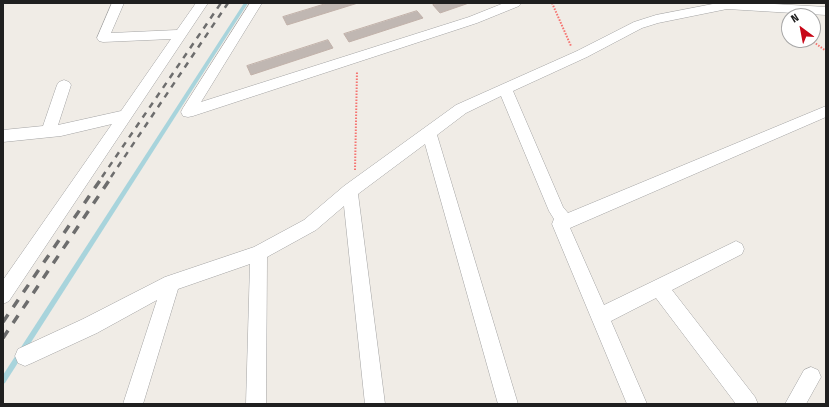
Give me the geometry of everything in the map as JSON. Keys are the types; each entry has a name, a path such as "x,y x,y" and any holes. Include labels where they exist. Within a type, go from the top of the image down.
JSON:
{"street":[{"path":"118,3 103,38 181,34"},
{"path":"3,295 202,3"},
{"path":"256,3 188,112 473,20 515,3"},
{"path":"25,356 90,326 171,283 259,253 310,225 352,190 461,109 582,54 631,29 656,19 727,5 826,11"},
{"path":"49,131 64,85"},
{"path":"505,89 557,211 566,222"},
{"path":"637,404 560,224 826,111"},
{"path":"3,136 61,130 127,114"},
{"path":"429,133 508,404"},
{"path":"352,190 374,404"},
{"path":"600,317 736,249"},
{"path":"256,404 259,253"},
{"path":"133,404 171,283"},
{"path":"659,288 748,404"},
{"path":"795,404 811,377"}],"path":[{"path":"552,3 568,41 582,54"},
{"path":"352,190 357,105 357,58"}],"building":[{"path":"328,3 358,3 287,25 283,17"},
{"path":"439,3 469,3 440,13 433,5"},
{"path":"417,11 423,18 349,42 344,34"},
{"path":"328,40 333,48 251,75 247,66"}],"waterway":[{"path":"3,381 246,3"}],"railway":[{"path":"102,177 221,3"},
{"path":"111,177 228,3"},
{"path":"3,322 103,176"},
{"path":"3,338 112,176"}]}
